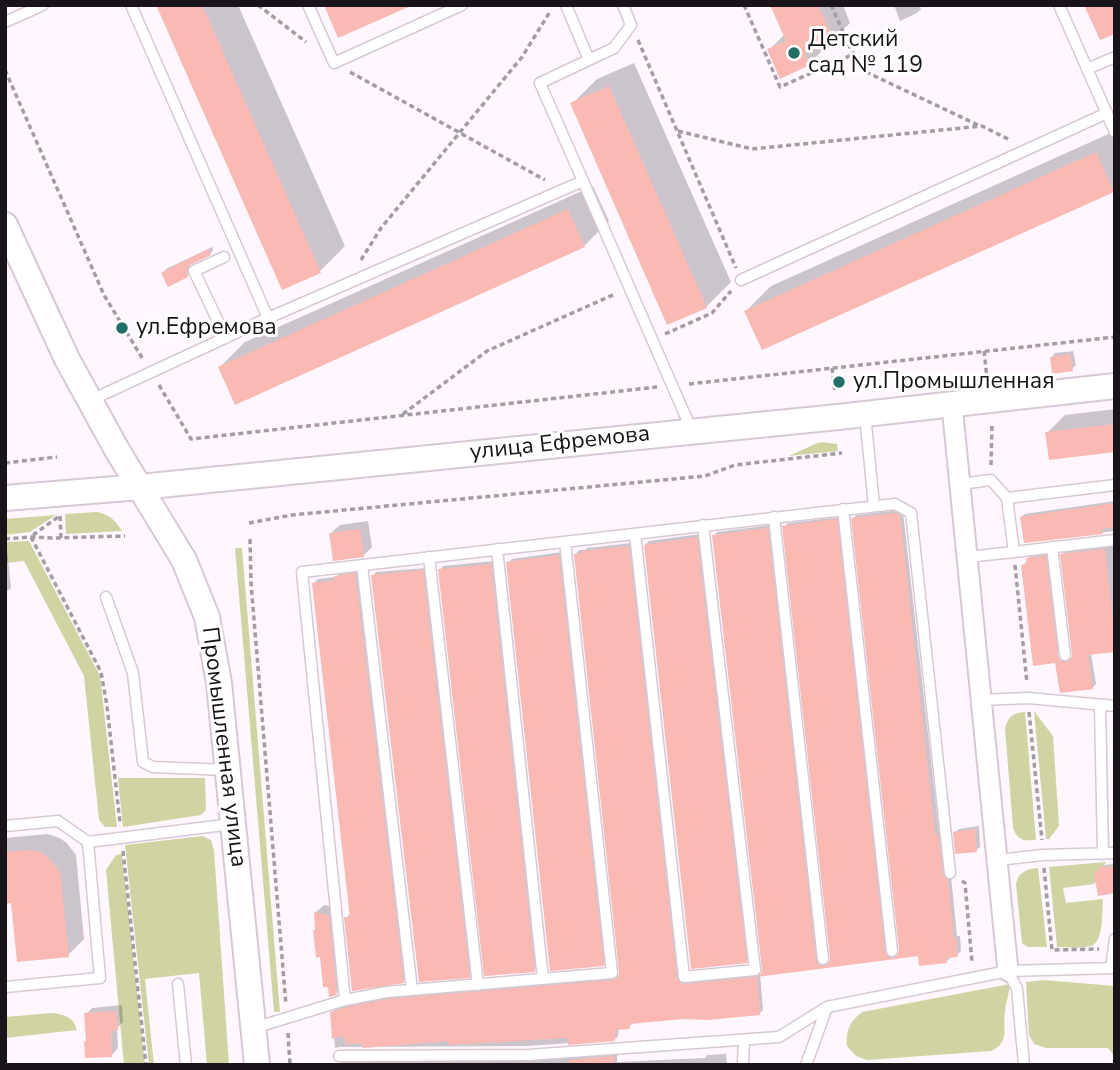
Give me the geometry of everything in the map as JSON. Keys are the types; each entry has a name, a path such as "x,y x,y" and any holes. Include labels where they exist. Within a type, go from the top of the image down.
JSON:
{"street":[{"name":"Промышленная улица","path":"5,225 51,327 89,401 184,561 207,617 219,683 257,1065"},
{"name":"улица Ефремова","path":"5,498 140,487 865,414 1115,386"},
{"path":"952,405 1009,971"}],"lane":[{"path":"5,22 43,5"},
{"path":"131,5 268,318"},
{"path":"308,5 334,63 463,5"},
{"path":"566,5 589,60"},
{"path":"623,5 631,25 614,48 540,83 692,431"},
{"path":"1059,5 1115,132"},
{"path":"1087,69 1115,57"},
{"path":"741,279 1107,113"},
{"path":"89,401 268,318 583,181"},
{"path":"224,257 194,271 226,338"},
{"path":"865,414 874,506"},
{"path":"960,484 991,480 1007,498 1014,552"},
{"path":"1007,498 1115,485"},
{"path":"345,1000 302,572 895,504 911,513 950,873"},
{"path":"844,509 892,951"},
{"path":"774,517 823,959"},
{"path":"635,534 684,977 755,970 703,526"},
{"path":"967,557 1115,540"},
{"path":"254,1028 345,1000 387,992 612,973 565,542"},
{"path":"1052,547 1065,655"},
{"path":"497,549 543,979"},
{"path":"429,557 478,985"},
{"path":"362,565 412,990"},
{"path":"106,597 133,673 144,762 153,767 228,769"},
{"path":"981,700 1028,698 1115,706"},
{"path":"1100,705 1103,854"},
{"path":"5,826 58,821 88,842 234,824"},
{"path":"5,986 100,978 88,842"},
{"path":"997,860 1043,855 1115,853"},
{"path":"339,1056 528,1055 779,1037 827,1007 1009,971 1113,968 1114,944"},
{"path":"1009,971 1017,989 1024,1065"},
{"path":"178,984 186,1065"},
{"path":"806,1065 827,1007"},
{"path":"743,1065 744,1040"}],"path":[{"path":"258,5 334,63 563,190"},
{"path":"345,285 381,228 522,57 554,5"},
{"path":"744,5 780,87 854,54"},
{"path":"831,5 852,52 858,57 864,71 1028,149"},
{"path":"631,25 741,279 712,313 658,337"},
{"path":"5,70 104,295 191,439 1115,337"},
{"path":"677,131 752,149 982,127"},
{"path":"401,415 487,351 629,287"},
{"path":"984,351 988,384"},
{"path":"832,368 836,399"},
{"path":"991,480 992,422"},
{"path":"249,523 292,514 705,476 735,465 842,453"},
{"path":"5,463 57,457"},
{"path":"31,537 60,516 61,538"},
{"path":"5,539 125,536"},
{"path":"31,537 101,672 146,1065"},
{"path":"250,539 251,583 290,1065"},
{"path":"1014,552 1052,950 1114,944"},
{"path":"950,873 965,883 974,978"}],"green space":[{"path":"815,444 837,444 838,451 789,456"},
{"path":"97,512 112,519 122,531 66,534 65,514"},
{"path":"56,515 30,532 5,535 5,519"},
{"path":"29,541 100,676 117,827 105,827 99,820 84,676 24,561 5,563 5,542"},
{"path":"235,548 242,548 280,1012 274,1012"},
{"path":"1034,711 1053,736 1059,826 1049,839 1046,839"},
{"path":"1025,712 1036,840 1019,838 1013,828 1005,729 1012,716"},
{"path":"118,778 205,778 206,810 201,815 123,827"},
{"path":"202,836 211,840 214,850 229,1065 207,1065 199,973 145,979 154,1065 149,1065 125,845"},
{"path":"122,854 145,1065 124,1065 106,870 116,855"},
{"path":"1106,862 1094,884 1063,888 1066,903 1103,899 1102,926 1098,939 1087,947 1057,947 1049,867"},
{"path":"1038,868 1047,947 1028,947 1022,943 1016,884 1024,872"},
{"path":"1043,980 1115,986 1115,1065 1114,1056 1108,1048 1046,1048 1034,1044 1029,1035 1026,982"},
{"path":"1010,984 1003,1039 991,1051 867,1060 856,1056 847,1046 849,1027 862,1012"},
{"path":"51,1013 67,1017 77,1030 5,1038 5,1017"}],"building":[{"path":"156,5 202,5 321,273 282,290"},
{"path":"324,5 413,5 338,38"},
{"path":"770,5 818,5 834,41 805,54 810,65 780,79 767,49 786,41"},
{"path":"1084,5 1115,5 1115,34 1100,40"},
{"path":"609,86 707,308 667,325 570,103"},
{"path":"1096,152 1114,192 762,350 744,311"},
{"path":"568,209 585,247 235,405 218,367"},
{"path":"208,249 211,255 188,266 188,277 168,287 161,273"},
{"path":"1070,354 1073,371 1052,374 1050,357"},
{"path":"1115,424 1115,452 1049,460 1045,432"},
{"path":"1115,503 1115,527 1102,529 1103,534 1024,543 1020,517"},
{"path":"895,513 900,515 935,834 938,834 943,874 948,880 958,957 946,958 947,963 919,966 918,956 757,977 762,969 712,535 768,528 816,960 819,965 824,966 829,963 830,958 782,526 837,519 885,952 888,957 893,958 898,955 899,950 851,518"},
{"path":"360,529 364,557 333,561 329,533"},
{"path":"697,537 747,963 691,969 644,545"},
{"path":"629,546 677,978 680,983 685,984 757,977 760,1015 629,1024 630,1029 616,1030 615,1041 568,1045 568,1038 449,1045 448,1041 363,1048 361,1043 346,1045 344,1036 332,1039 330,1012 347,1007 388,999 613,980 618,977 574,554"},
{"path":"1105,549 1115,652 1088,655 1093,689 1060,693 1055,663 1033,666 1021,565 1027,564 1026,558 1046,556 1058,656 1061,661 1067,662 1072,654 1060,554"},
{"path":"559,555 604,966 550,971 506,562"},
{"path":"491,564 535,972 484,976 438,569"},
{"path":"423,570 470,978 419,982 371,575"},
{"path":"355,573 404,983 352,991 344,917 350,918 312,583 335,580 334,576"},
{"path":"975,829 977,852 955,854 953,832"},
{"path":"30,850 49,858 60,872 69,957 17,962 11,903 5,904 5,852"},
{"path":"1115,866 1115,893 1098,896 1094,874 1099,868"},
{"path":"314,912 329,915 337,995 329,997 328,987 323,987 320,957 316,958"},
{"path":"116,1011 118,1030 111,1031 112,1057 85,1058 84,1013"},
{"path":"614,1056 614,1065 569,1065 569,1060"}],"place":[{"name":"Детский сад № 119","path":"794,53"},
{"name":"ул.Ефремова","path":"122,328"},
{"name":"ул.Промышленная","path":"839,382"}]}
